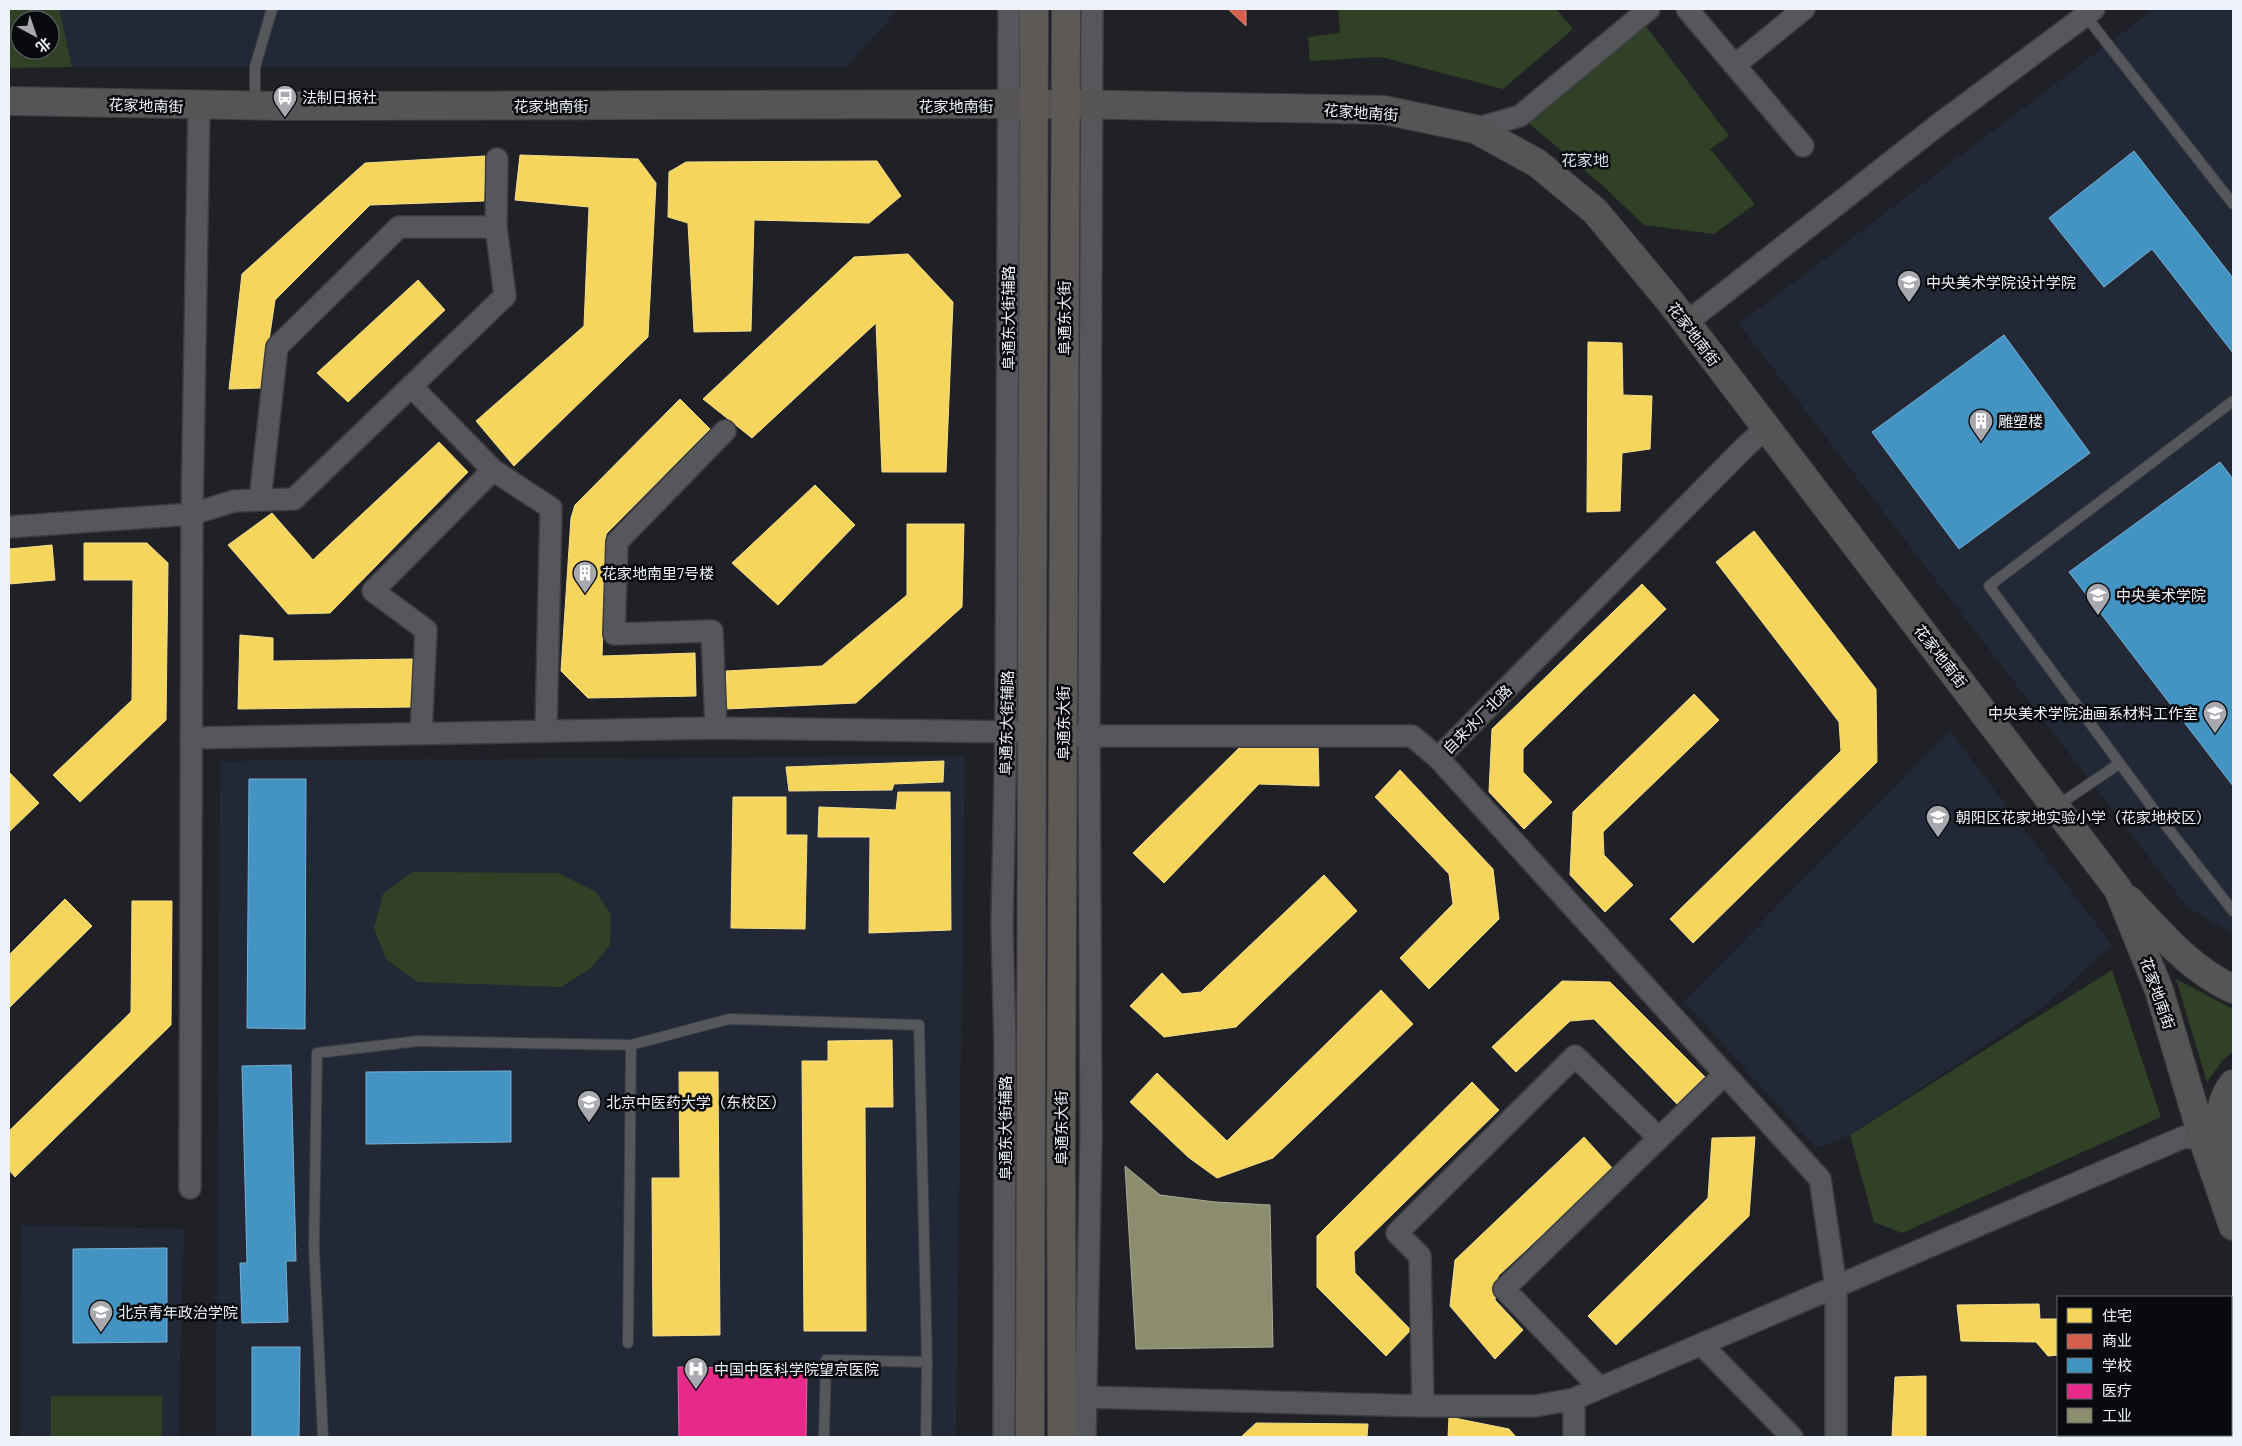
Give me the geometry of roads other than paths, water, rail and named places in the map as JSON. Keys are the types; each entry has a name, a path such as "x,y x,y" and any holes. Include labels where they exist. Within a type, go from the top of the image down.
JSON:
{"main road":[{"name":"阜通东大街","path":"1030,1437 1033,732 1022,105 1034,9"},
{"name":"阜通东大街","path":"1062,1437 1073,1399 1063,735 1078,104 1066,9"}],"street":[{"name":"阜通东大街辅路","path":"1004,1437 1005,1044 1002,927 1022,105 1009,9"},
{"path":"1085,1437 1073,1399 1092,1136 1089,737 1078,104 1092,9"},
{"path":"1475,129 1520,116 1649,9"},
{"path":"1687,9 1803,146"},
{"path":"1735,66 1804,9"},
{"path":"1686,323 1938,125 2090,12"},
{"name":"花家地南街","path":"9,101 199,106 1078,104 1384,110 1475,129 1536,163 1595,211 1686,323 2057,806 2118,889 2159,990 2190,1094 2215,1138 2225,1173 2233,1226"},
{"path":"190,1188 192,514 199,106"},
{"path":"9,527 192,514 234,502 294,499 505,296 496,227 497,159"},
{"path":"260,500 277,347 399,227 496,227"},
{"path":"412,386 493,470 551,508 546,731"},
{"name":"自来水厂北路","path":"1063,735 1089,737 1412,736 1438,758 1745,447 1766,428"},
{"path":"716,728 712,631 614,634 617,542 725,431"},
{"path":"421,734 426,630 374,591 493,470"},
{"path":"191,738 716,728 1033,732"},
{"path":"1438,758 1820,1179 1836,1287 1836,1437"},
{"path":"2118,889 2182,956 2202,972 2233,990"},
{"path":"1423,1406 1420,1256 1397,1233 1575,1056 1659,1138"},
{"path":"1600,1388 1504,1289 1724,1074"},
{"path":"1073,1399 1423,1406 1535,1406 1574,1399 2184,1137 2215,1138 2220,1114 2233,1084"},
{"path":"1702,1345 1792,1437"},
{"path":"1574,1399 1574,1437"}],"lane":[{"path":"255,106 255,67 272,9"},
{"path":"2090,12 2233,204"},
{"path":"2233,401 1989,586 2120,764 2233,912"},
{"path":"2057,806 2120,764"},
{"path":"322,1437 314,1248 317,1053 418,1041 631,1045 729,1019 919,1025 927,1362 926,1437"},
{"path":"628,1343 631,1045"},
{"path":"824,1437 826,1360 927,1362"}],"place":[{"name":"法制日报社","path":"285,118"},
{"name":"中央美术学院设计学院","path":"1909,303"},
{"name":"雕塑楼","path":"1981,442"},
{"name":"花家地南里7号楼","path":"585,594"},
{"name":"中央美术学院","path":"2098,616"},
{"name":"中央美术学院油画系材料工作室","path":"2215,734"},
{"name":"朝阳区花家地实验小学（花家地校区）","path":"1938,838"},
{"name":"北京中医药大学（东校区）","path":"589,1123"},
{"name":"北京青年政治学院","path":"101,1333"},
{"name":"中国中医科学院望京医院","path":"696,1390"}],"district":[{"name":"花家地","path":"1585,159"}]}
